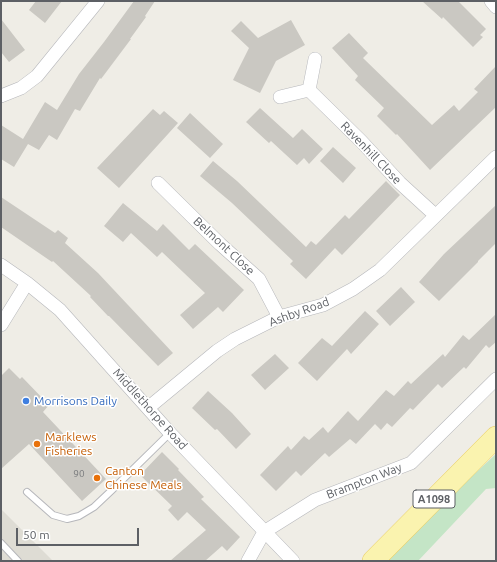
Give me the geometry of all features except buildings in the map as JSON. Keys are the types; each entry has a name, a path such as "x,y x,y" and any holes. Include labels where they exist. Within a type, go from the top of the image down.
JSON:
{"main road":[{"name":"A1098","path":"373,561 496,437"}],"street":[{"path":"1,96 21,88 37,76 98,1"},
{"path":"492,1 496,7"},
{"path":"280,97 309,90 315,59"},
{"name":"Ravenhill Close","path":"309,90 361,141 400,183 435,215"},
{"name":"Ashby Road","path":"148,408 234,339 279,317 323,305 353,289 380,270 496,157"},
{"name":"Belmont Close","path":"158,183 220,244 259,278 279,317"},
{"name":"Middlethorpe Road","path":"1,265 27,283 60,310 170,433 293,561"},
{"path":"1,326 27,283"},
{"name":"Brampton Way","path":"248,561 264,532 314,500 411,463 496,379"}],"lane":[{"path":"27,492 53,515 67,519 79,516 100,501 170,433"},
{"path":"1,543 18,561"}],"shaded area":[{"path":"1,509 53,561 1,561"}],"green space":[{"path":"496,454 496,488 486,489 418,561 380,561"}],"place":[{"name":"Morrisons Daily","path":"26,401"},
{"name":"Marklews Fisheries","path":"37,444"},
{"name":"Canton Chinese Meals","path":"97,478"}]}
